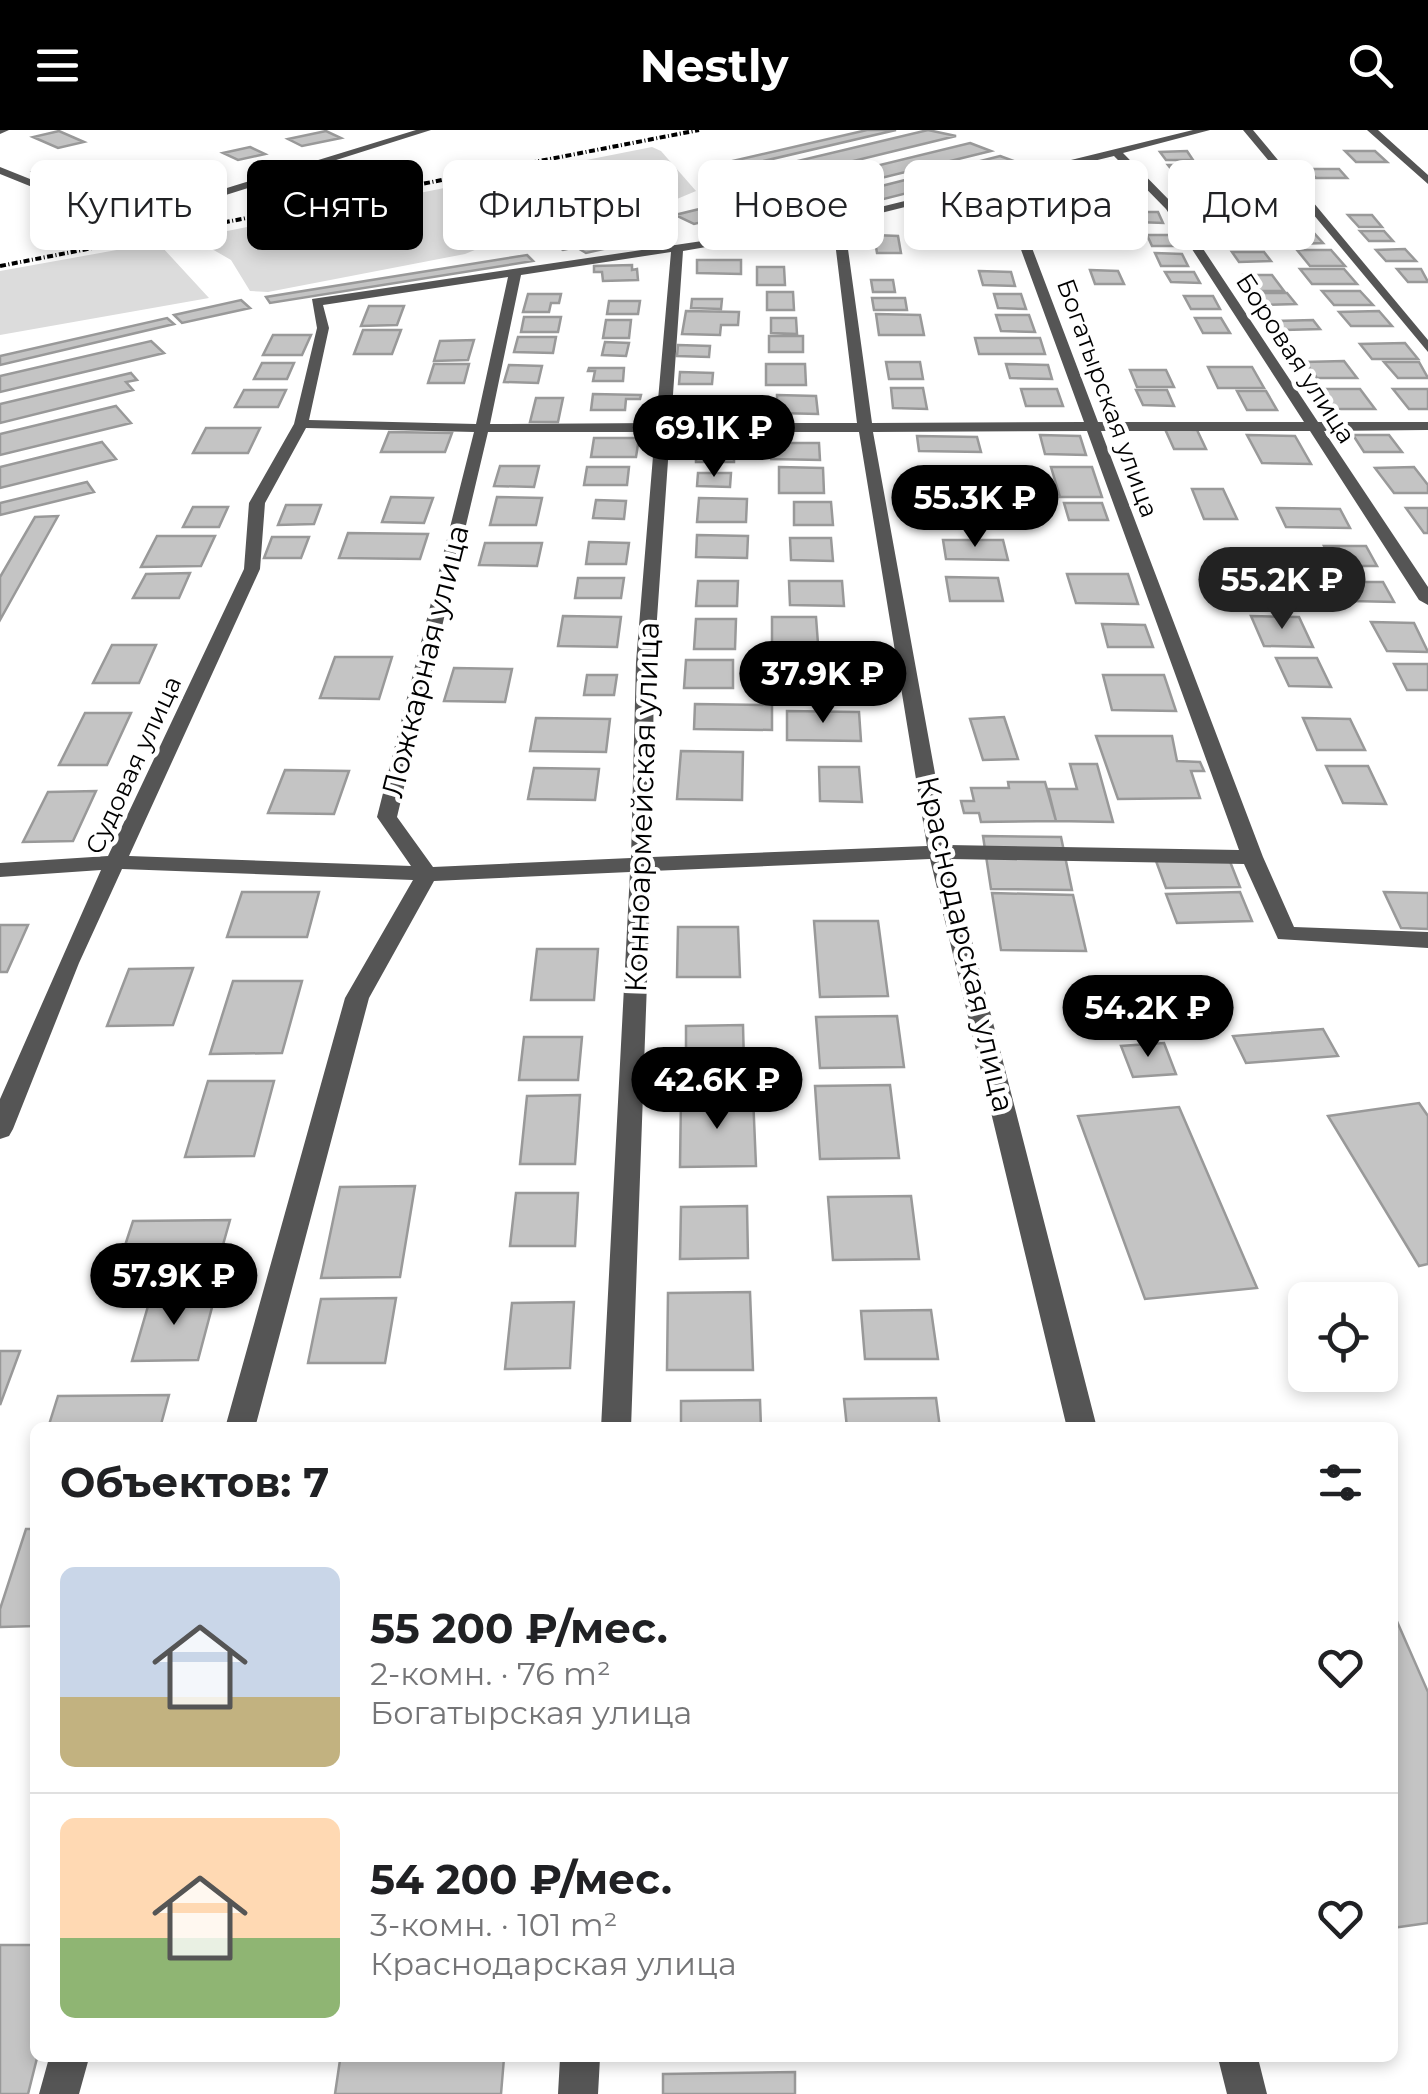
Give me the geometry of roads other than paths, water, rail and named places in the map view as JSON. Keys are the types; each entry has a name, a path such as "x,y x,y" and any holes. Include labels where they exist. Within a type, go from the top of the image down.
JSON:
{"street":[{"path":"0,170 114,217 190,203 360,147 426,130"},
{"path":"1076,160 1205,130"},
{"path":"1248,130 1428,348"},
{"path":"1372,130 1428,181"},
{"name":"Боровая улица","path":"1114,150 1170,207 1428,600"},
{"path":"515,273 658,250"},
{"name":"Конноармейская улица","path":"616,1422 641,861 645,662 677,250"},
{"name":"Краснодарская улица","path":"842,250 865,427 939,852 1081,1422"},
{"name":"Богатырская улица","path":"1027,250 1252,858 1286,934 1428,940"},
{"name":"Судовая улица","path":"0,1129 68,964 252,569 256,503 302,416 323,328 316,302 515,273"},
{"name":"Ложкарная улица","path":"427,874 387,817 482,428 515,273"},
{"path":"302,416 482,428 1428,426"},
{"path":"0,870 115,862 427,874 641,861 939,852 1252,858"},
{"path":"242,1422 357,998 427,874"},
{"path":"59,2094 68,2062"},
{"path":"578,2094 580,2062"},
{"path":"1239,2062 1248,2094"}],"railway":[{"path":"0,266 699,130"}]}
